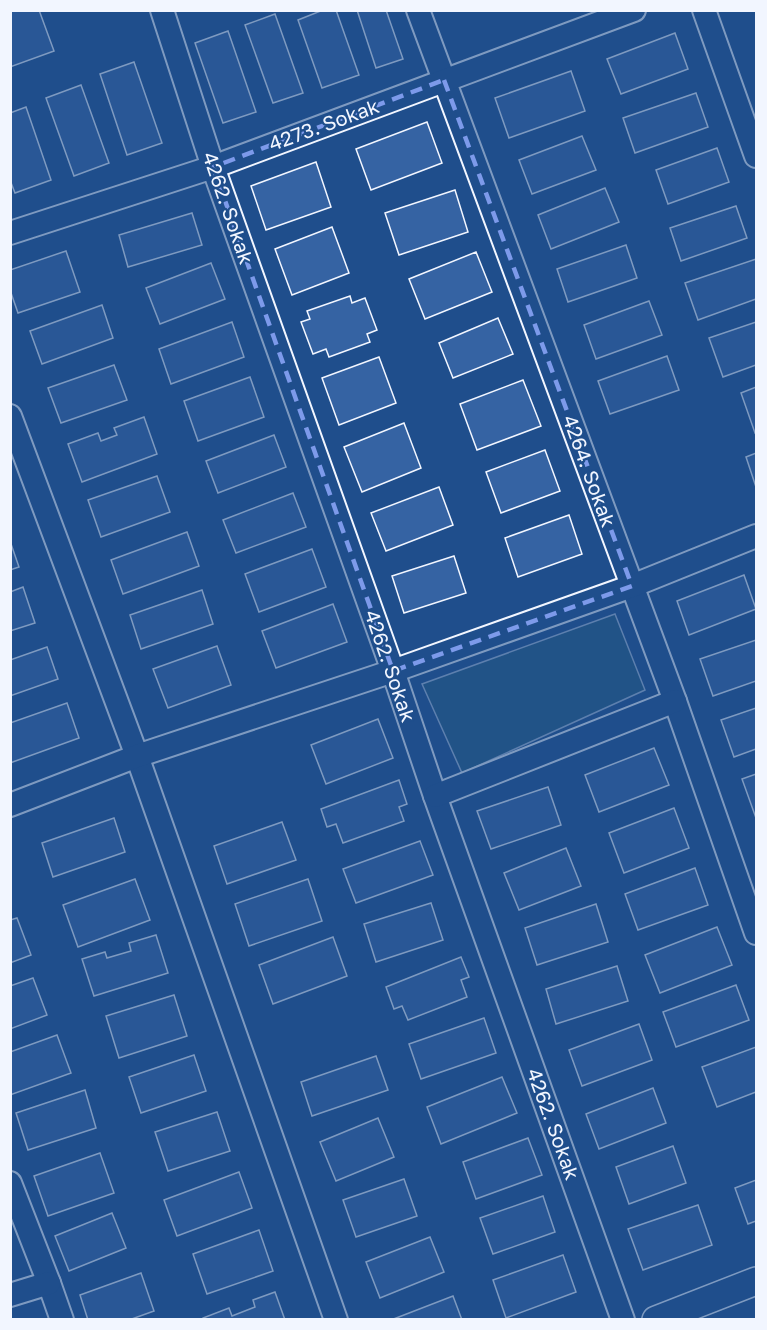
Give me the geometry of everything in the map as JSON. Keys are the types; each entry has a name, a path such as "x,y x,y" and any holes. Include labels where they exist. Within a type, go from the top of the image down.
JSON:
{"street":[{"name":"4262. Sokak","path":"162,10 213,166 623,1320"},
{"name":"4264. Sokak","path":"418,10 675,701 756,933"},
{"name":"4273. Sokak","path":"10,233 213,166 634,10"},
{"path":"704,10 756,156"},
{"path":"10,416 138,756 336,1320"},
{"path":"10,805 138,756 393,671 632,586 756,536"},
{"path":"435,796 675,701"},
{"path":"10,1183 62,1320"},
{"path":"656,1320 756,1281"},
{"path":"10,1295 49,1283"}],"highlighted area":[{"path":"444,80 632,586 393,671 213,167"}],"shaded area":[{"path":"615,614 645,690 462,773 422,684"}],"building":[{"path":"10,10 39,10 54,51 10,67"},
{"path":"323,10 336,10 359,75 322,88 298,20"},
{"path":"357,10 386,10 403,59 376,68"},
{"path":"275,14 303,93 273,103 245,25"},
{"path":"228,31 256,112 223,123 195,43"},
{"path":"675,33 688,69 621,94 607,59"},
{"path":"134,62 162,143 127,155 100,74"},
{"path":"571,71 585,111 509,138 495,98"},
{"path":"81,85 109,163 74,176 46,98"},
{"path":"696,93 708,127 635,153 623,118"},
{"path":"26,107 51,180 15,193 10,180 10,113"},
{"path":"427,122 442,163 371,190 356,149"},
{"path":"582,136 596,170 532,194 519,160"},
{"path":"717,148 729,182 668,204 656,170"},
{"path":"316,162 331,207 266,230 251,186"},
{"path":"605,188 619,222 551,249 538,215"},
{"path":"455,190 468,232 399,255 385,213"},
{"path":"736,206 747,238 681,261 670,228"},
{"path":"192,213 202,245 128,267 119,235"},
{"path":"332,227 349,273 292,295 275,249"},
{"path":"626,245 637,278 568,302 557,269"},
{"path":"66,251 80,292 18,313 10,290 10,270"},
{"path":"476,252 492,292 425,319 409,279"},
{"path":"756,259 756,299 698,320 685,283"},
{"path":"211,263 225,299 160,324 146,288"},
{"path":"350,296 352,303 365,298 377,330 367,334 370,342 329,357 326,349 313,354 301,322 310,319 307,311"},
{"path":"649,301 662,335 596,359 584,325"},
{"path":"102,305 113,338 42,364 30,331"},
{"path":"498,318 513,354 453,378 439,343"},
{"path":"232,322 244,357 171,384 159,349"},
{"path":"756,322 756,365 723,377 709,338"},
{"path":"667,356 679,390 610,414 598,381"},
{"path":"379,357 396,403 339,425 322,378"},
{"path":"114,365 127,400 61,423 48,388"},
{"path":"250,377 264,417 198,441 184,401"},
{"path":"523,380 541,426 477,450 460,404"},
{"path":"756,387 756,432 755,433 741,393"},
{"path":"144,417 157,454 82,482 68,444 98,433 101,441 117,435 114,428"},
{"path":"404,423 421,468 362,492 344,447"},
{"path":"274,435 286,467 218,493 206,461"},
{"path":"545,450 560,491 501,513 486,472"},
{"path":"756,453 756,487 746,457"},
{"path":"157,476 170,512 101,537 88,500"},
{"path":"439,487 453,525 386,551 371,513"},
{"path":"293,493 306,527 236,553 223,520"},
{"path":"569,515 582,554 518,577 505,538"},
{"path":"187,532 199,566 123,594 111,560"},
{"path":"10,541 19,567 10,570"},
{"path":"312,549 326,587 259,612 245,574"},
{"path":"454,556 466,593 404,613 392,576"},
{"path":"744,575 756,609 689,635 677,601"},
{"path":"23,587 35,623 10,631 10,592"},
{"path":"202,590 213,624 141,649 130,615"},
{"path":"333,604 347,642 276,668 262,631"},
{"path":"756,640 756,681 713,696 700,659"},
{"path":"217,646 231,685 168,708 153,669"},
{"path":"47,647 58,679 10,696 10,660"},
{"path":"67,703 79,738 10,763 10,723"},
{"path":"756,708 756,749 734,757 721,720"},
{"path":"378,719 393,758 326,784 311,745"},
{"path":"654,748 669,785 599,812 585,775"},
{"path":"756,774 756,818 742,779"},
{"path":"399,780 407,804 399,807 404,821 343,843 336,824 327,827 321,809"},
{"path":"548,787 561,825 491,849 477,811"},
{"path":"674,808 689,848 624,873 609,833"},
{"path":"114,818 125,852 53,877 42,843"},
{"path":"282,822 296,860 227,884 214,846"},
{"path":"420,841 433,875 356,903 343,869"},
{"path":"566,848 581,886 519,910 504,873"},
{"path":"695,868 708,905 638,930 625,894"},
{"path":"135,879 150,920 78,947 63,905"},
{"path":"308,879 322,921 249,946 235,904"},
{"path":"431,903 443,940 376,962 364,924"},
{"path":"596,904 608,942 537,965 525,928"},
{"path":"17,918 31,955 10,963 10,920"},
{"path":"717,927 732,965 660,993 645,955"},
{"path":"156,935 168,973 94,996 82,959 105,952 107,958 131,951 129,943"},
{"path":"333,937 347,976 273,1004 259,965"},
{"path":"461,957 469,977 461,980 467,997 408,1020 402,1006 394,1009 386,987"},
{"path":"617,966 628,1001 556,1024 546,989"},
{"path":"33,978 47,1015 10,1029 10,986"},
{"path":"736,985 749,1020 676,1047 663,1012"},
{"path":"174,995 187,1036 119,1058 106,1016"},
{"path":"484,1018 496,1053 421,1079 409,1044"},
{"path":"639,1024 652,1060 582,1086 569,1050"},
{"path":"57,1035 71,1073 10,1095 10,1052"},
{"path":"756,1047 756,1092 717,1107 702,1067"},
{"path":"194,1055 206,1091 141,1113 129,1077"},
{"path":"376,1056 388,1090 312,1116 301,1082"},
{"path":"502,1077 517,1113 441,1144 427,1107"},
{"path":"653,1088 666,1123 599,1149 586,1114"},
{"path":"85,1090 96,1128 28,1150 16,1113"},
{"path":"217,1112 230,1151 168,1171 155,1132"},
{"path":"378,1118 394,1157 336,1181 320,1142"},
{"path":"528,1138 542,1175 476,1199 463,1162"},
{"path":"673,1146 686,1183 629,1204 616,1167"},
{"path":"100,1153 114,1193 48,1216 34,1176"},
{"path":"239,1172 252,1208 177,1236 164,1200"},
{"path":"404,1179 417,1216 356,1237 343,1200"},
{"path":"756,1180 756,1221 748,1224 735,1188"},
{"path":"543,1196 555,1232 493,1254 480,1218"},
{"path":"698,1205 712,1245 643,1270 628,1229"},
{"path":"112,1213 126,1248 69,1271 55,1236"},
{"path":"259,1230 273,1271 207,1294 193,1254"},
{"path":"430,1237 444,1272 380,1298 366,1262"},
{"path":"563,1255 576,1292 506,1318 493,1280"},
{"path":"141,1273 154,1311 129,1320 88,1320 80,1295"},
{"path":"275,1292 285,1320 203,1320 203,1318 229,1308 232,1316 255,1307 253,1300"},
{"path":"453,1296 462,1320 391,1320"}]}
